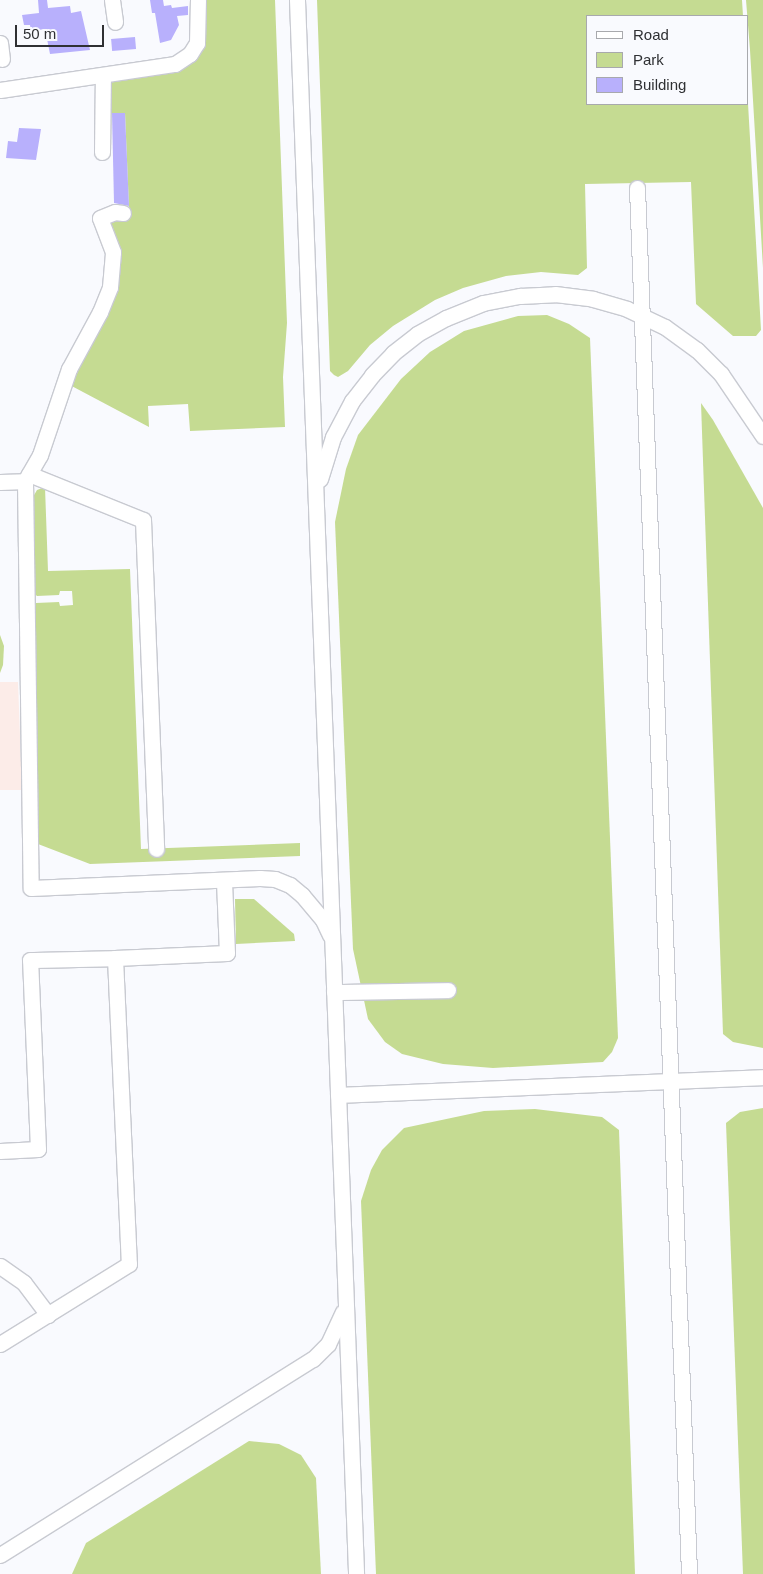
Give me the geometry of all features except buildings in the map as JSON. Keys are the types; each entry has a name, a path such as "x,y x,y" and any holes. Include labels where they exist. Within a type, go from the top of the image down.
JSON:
{"lane":[{"path":"112,0 115,22"},
{"path":"0,90 175,64 190,54 197,43 198,0"},
{"path":"297,0 356,1574"},
{"path":"0,44 2,59"},
{"path":"102,152 103,75"},
{"path":"637,188 689,1574"},
{"path":"123,213 115,212 100,218 113,252 110,288 100,312 69,370 40,455 27,478 31,888 260,878 276,879 290,885 313,906 324,920 332,948"},
{"path":"316,508 325,458 352,401 383,362 404,344 434,324 483,303 555,294 593,299 642,315 681,337 708,360 734,390 763,436"},
{"path":"0,482 27,478 144,520 156,849"},
{"path":"0,1151 38,1149 30,960 227,952 224,880"},
{"path":"0,1344 129,1264 115,958"},
{"path":"334,992 448,990"},
{"path":"338,1095 763,1077"},
{"path":"0,1266 24,1284 48,1314"},
{"path":"0,1555 313,1359 334,1334 340,1322 345,1298"}],"shaded area":[{"path":"0,682 18,682 22,790 0,790"}],"green space":[{"path":"203,0 275,0 287,323 283,377 285,427 190,431 188,404 148,406 149,427 66,383 107,307 105,219 129,208 125,113 111,113 111,82 186,65"},
{"path":"317,0 742,0 743,15 586,15 586,105 748,105 748,103 761,330 756,336 733,336 696,304 691,182 585,184 587,268 578,275 541,272 506,276 463,288 435,300 393,326 370,345 348,371 338,377 330,371"},
{"path":"746,0 763,0 763,268 748,15"},
{"path":"547,315 569,324 590,338 618,1038 612,1052 603,1062 493,1068 443,1064 402,1054 385,1042 368,1019 353,949 335,522 346,469 358,435 401,379 430,352 464,331 518,316"},
{"path":"701,403 713,420 763,508 763,1048 733,1042 723,1034"},
{"path":"45,487 48,571 130,569 141,849 300,843 300,856 90,864 38,844 34,606 36,603 59,602 60,606 73,605 72,591 60,591 59,595 37,596 34,593 33,497 37,490"},
{"path":"0,635 4,646 3,665 0,673"},
{"path":"235,899 254,899 294,934 295,941 236,944"},
{"path":"763,1108 763,1574 743,1574 726,1123 740,1112"},
{"path":"535,1109 602,1117 619,1130 635,1574 376,1574 361,1201 371,1170 382,1150 404,1128 484,1111"},
{"path":"249,1441 279,1444 301,1455 316,1478 321,1574 72,1574 86,1543"}]}
